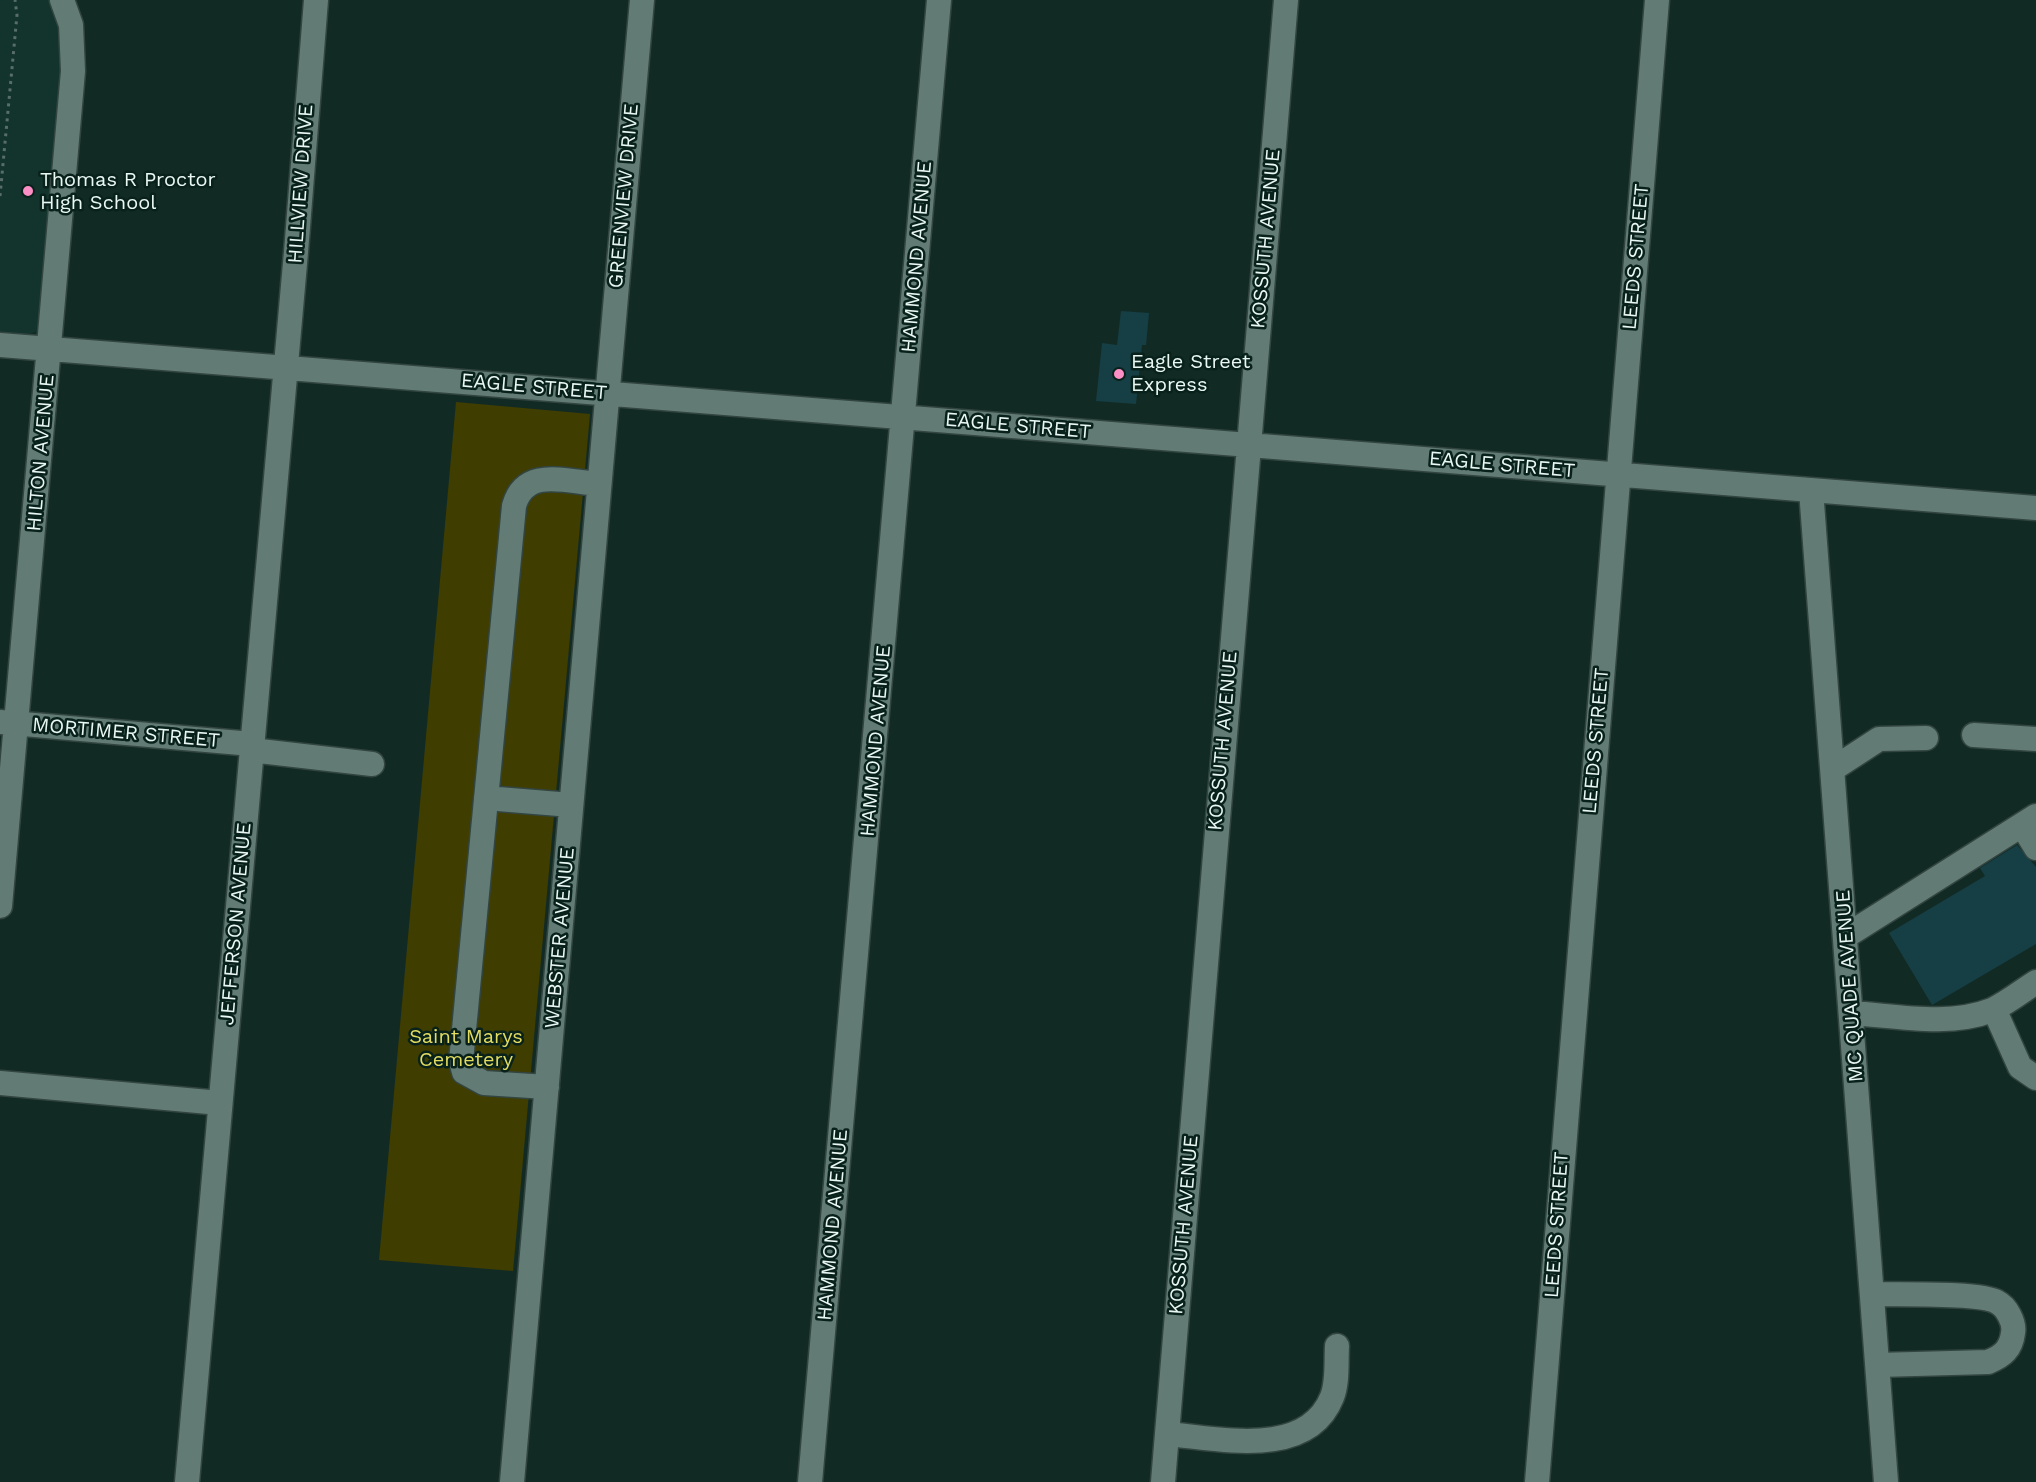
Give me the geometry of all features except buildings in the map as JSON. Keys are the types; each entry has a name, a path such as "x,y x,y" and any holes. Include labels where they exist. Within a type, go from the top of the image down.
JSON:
{"street":[{"name":"HILTON AVENUE","path":"0,906 9,723 51,349 73,71 71,26 62,0"},
{"name":"HILLVIEW DRIVE","path":"285,367 316,0"},
{"name":"GREENVIEW DRIVE","path":"607,393 642,0"},
{"name":"HAMMOND AVENUE","path":"810,1482 939,0"},
{"name":"KOSSUTH AVENUE","path":"1163,1482 1286,0"},
{"name":"LEEDS STREET","path":"1537,1482 1657,0"},
{"name":"EAGLE STREET","path":"0,345 2036,508"},
{"name":"JEFFERSON AVENUE","path":"187,1482 285,367"},
{"name":"WEBSTER AVENUE","path":"512,1482 607,393"},
{"path":"547,1087 484,1083 464,1072 461,1061 518,493 523,486 534,480 599,484"},
{"name":"MC QUADE AVENUE","path":"1811,490 1886,1482"},
{"name":"MORTIMER STREET","path":"9,723 252,747 372,764"},
{"path":"1974,735 2036,739"},
{"path":"1833,769 1879,739 1926,738"},
{"path":"486,798 571,805"},
{"path":"1846,936 2029,820 2036,848"},
{"path":"1852,1013 1937,1019 1968,1017 1994,1009 2036,982"},
{"path":"1994,1009 2020,1067 2029,1076 2036,1078"},
{"path":"0,1083 220,1103"},
{"path":"1872,1294 1970,1296 1997,1301 2008,1312 2014,1328 2012,1343 2002,1357 1988,1362 1878,1365"},
{"path":"1167,1434 1269,1441 1297,1433 1321,1414 1332,1396 1337,1346"}],"path":[{"path":"0,196 17,15 15,0"}],"shaded area":[{"name":"Thomas R Proctor High School","path":"0,0 54,0 65,42 39,330 26,336 0,334"}],"green space":[{"name":"Saint Marys Cemetery","path":"456,402 590,414 513,1271 379,1260"}],"place":[{"name":"Thomas R Proctor High School","path":"28,191"},
{"name":"Eagle Street Express","path":"1119,374"}]}
